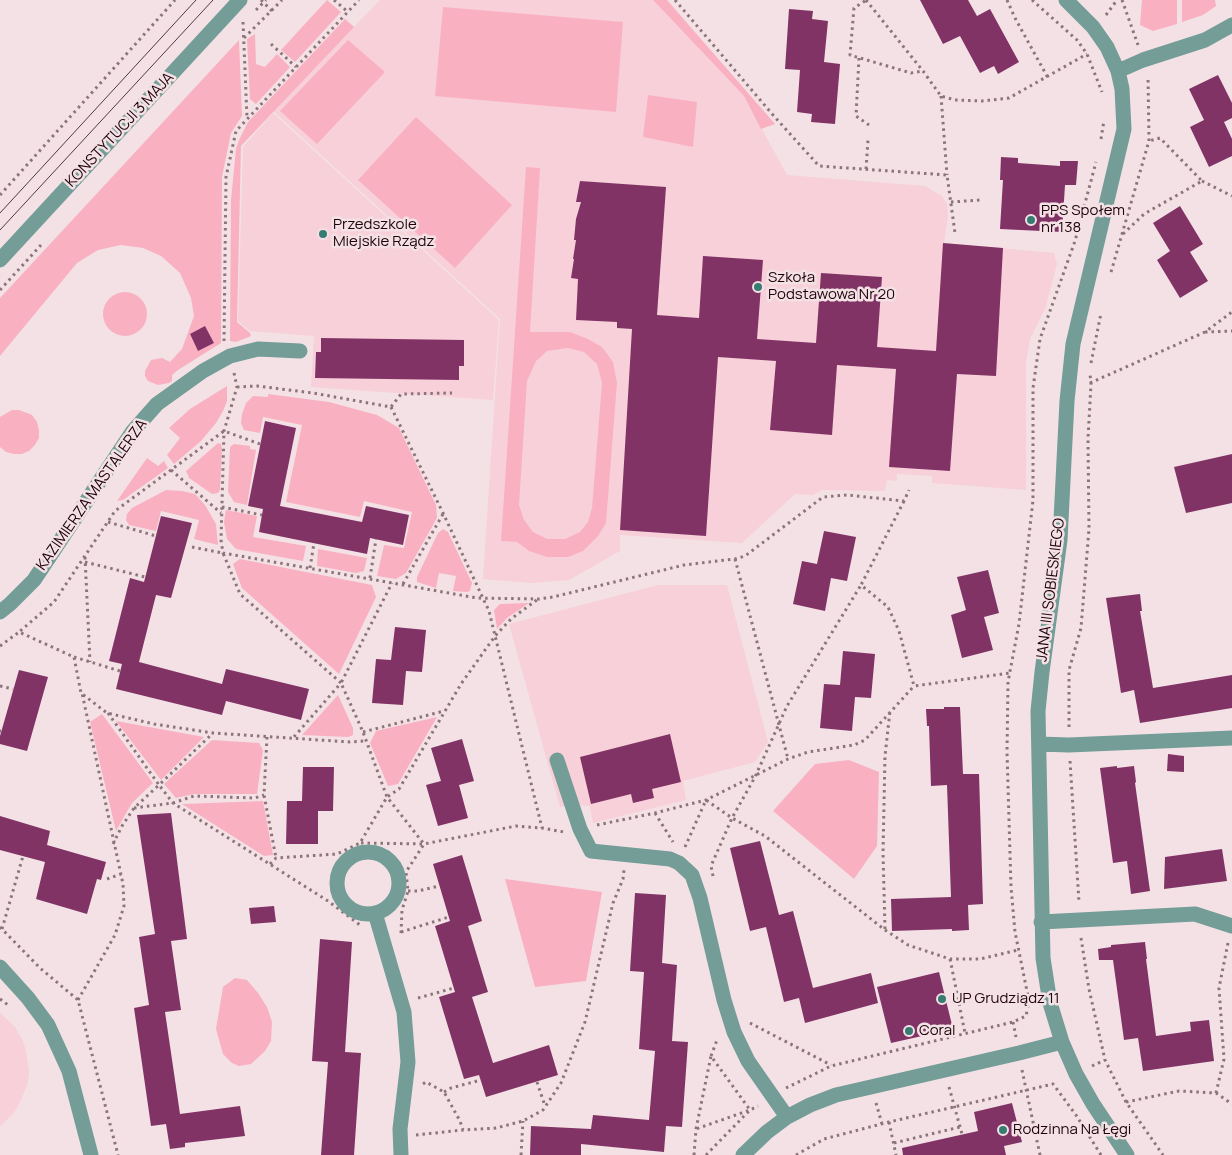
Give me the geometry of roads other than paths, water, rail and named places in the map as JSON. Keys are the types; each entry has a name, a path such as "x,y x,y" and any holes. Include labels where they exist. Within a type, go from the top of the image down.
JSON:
{"street":[{"name":"KONSTYTUCJI 3 MAJA","path":"0,260 240,0"},
{"name":"JANA III SOBIESKIEGO","path":"1066,0 1093,27 1107,47 1118,72 1122,89 1124,128 1073,344 1066,401 1060,540 1038,710 1041,922 1043,958 1050,1003 1062,1042 1072,1066 1093,1104 1127,1155"},
{"path":"1118,72 1143,60 1205,40 1232,25"},
{"name":"KAZIMIERZA MASTALERZA","path":"0,612 34,580 133,431 157,404 230,356 258,349 300,351"},
{"path":"1039,744 1232,738"},
{"path":"557,760 580,829 591,851 670,859 679,863 692,875 700,898 724,1000 734,1032 748,1061 787,1117"},
{"path":"370,852 387,858 397,872 398,890 395,898 390,905 375,913 366,914 350,908 344,902 337,885 338,876 346,862 362,853 370,852"},
{"path":"375,913 404,1012 408,1062 400,1129 401,1155"},
{"path":"1041,922 1196,914 1232,926"},
{"path":"0,967 28,998 48,1025 69,1071 91,1155"},
{"path":"743,1155 767,1132 787,1117 810,1105 836,1095 1062,1042"}],"tram line":[{"path":"0,213 196,0"},
{"path":"0,230 213,0"}],"place":[{"name":"PPS Społem nr 138","path":"1031,220"},
{"name":"Przedszkole Miejskie Rządz","path":"323,234"},
{"name":"Szkoła Podstawowa Nr 20","path":"758,287"},
{"name":"UP Grudziądz 11","path":"942,999"},
{"name":"Coral","path":"909,1031"},
{"name":"Rodzinna Na Łęgi","path":"1003,1130"}]}
